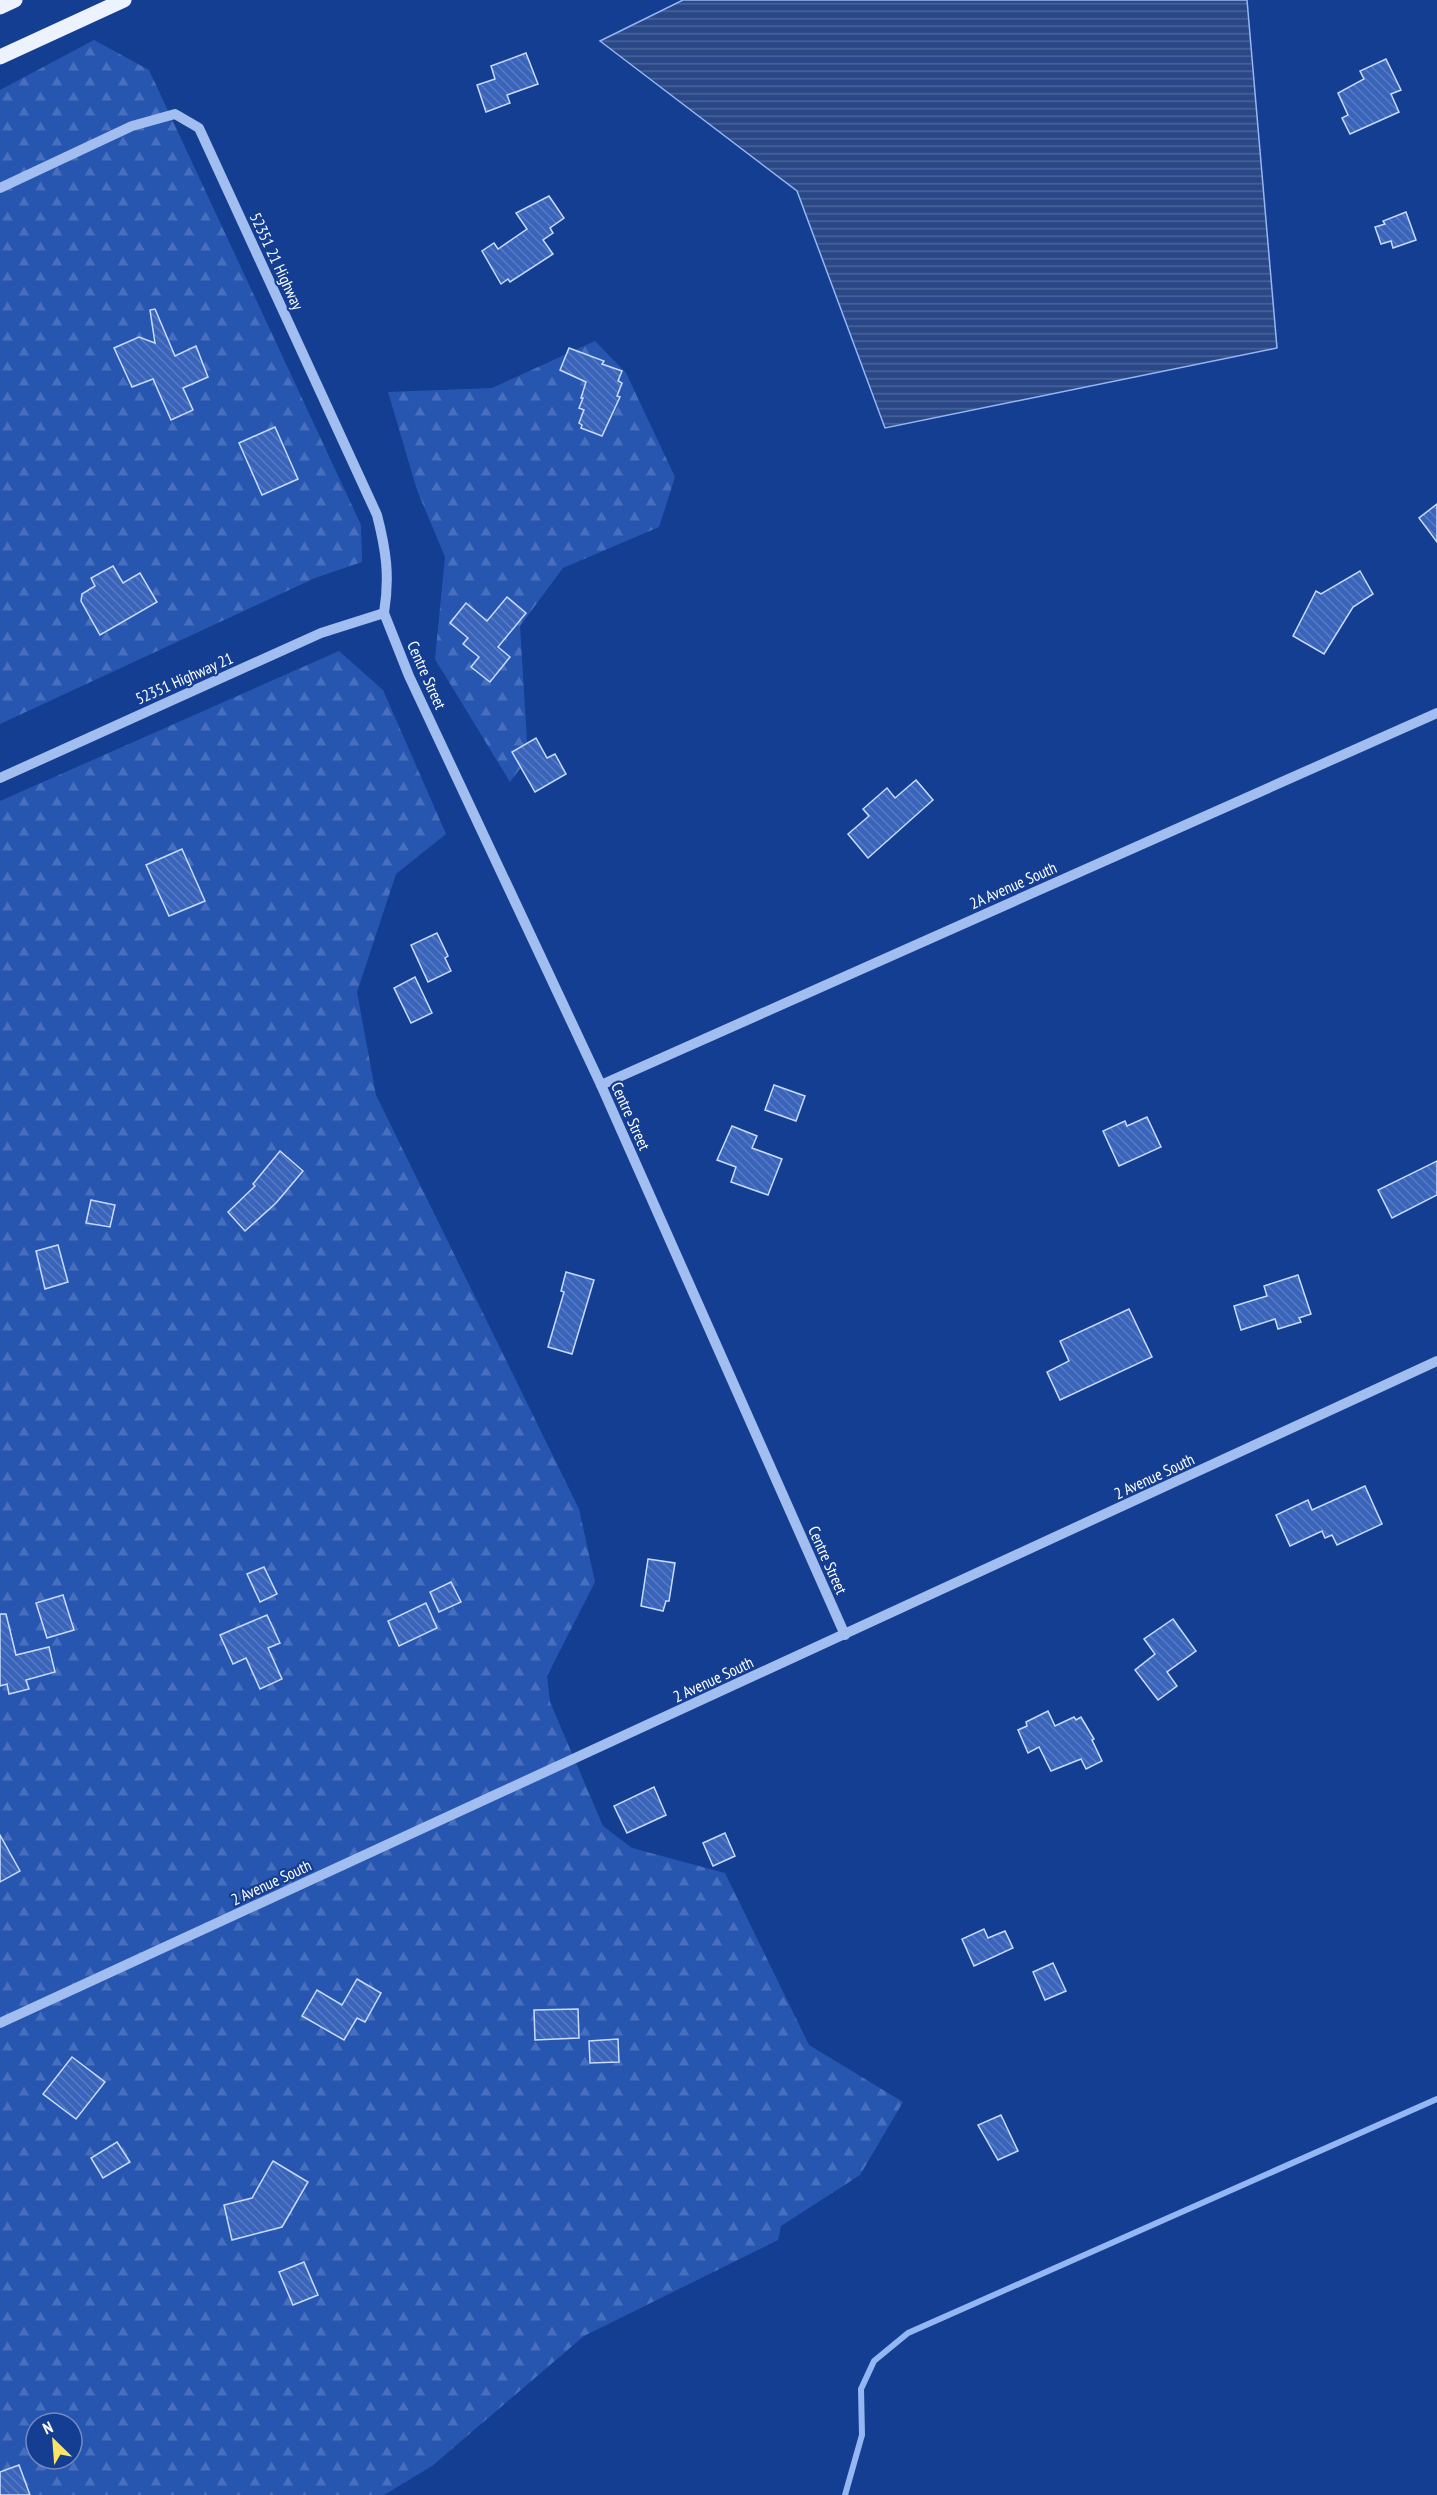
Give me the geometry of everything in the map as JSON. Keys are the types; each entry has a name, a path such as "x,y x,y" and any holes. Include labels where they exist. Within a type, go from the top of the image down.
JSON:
{"main road":[{"path":"0,7 15,0"},
{"path":"0,57 124,0"}],"street":[{"name":"52351 21 Highway","path":"0,188 132,126 175,114 199,128 377,515 386,550 389,584 384,613"},
{"name":"52351 Highway 21","path":"0,778 321,633 384,613"},
{"name":"Centre Street","path":"384,613 409,676 601,1085 845,1635"},
{"name":"2A Avenue South","path":"601,1085 1437,713"},
{"name":"2 Avenue South","path":"0,2023 1437,1361"}],"green space":[{"path":"94,40 149,70 361,525 362,562 315,578 0,724 0,90"},
{"path":"595,341 626,373 675,477 659,527 563,568 520,626 528,758 510,782 435,659 445,557 417,490 388,392 492,388"},
{"path":"339,651 383,690 446,834 396,874 357,992 376,1095 579,1509 595,1582 547,1676 550,1702 603,1826 632,1848 725,1873 809,2045 903,2102 860,2175 781,2226 778,2240 584,2336 432,2466 384,2495 0,2495 0,801"}],"shaded area":[{"path":"683,0 1247,0 1277,348 885,428 797,191 600,41"}],"building":[{"path":"526,53 538,84 507,95 510,103 486,112 477,85 495,79 491,66"},
{"path":"1386,59 1401,90 1391,94 1399,112 1350,134 1342,118 1348,115 1338,93 1364,79 1360,71"},
{"path":"549,196 564,218 550,228 553,233 543,240 553,254 510,282 508,279 501,284 482,251 494,243 498,249 527,229 516,213"},
{"path":"1406,212 1416,240 1393,248 1391,241 1381,244 1375,227 1385,224 1383,221"},
{"path":"155,309 175,356 196,346 208,377 183,388 193,410 171,420 153,379 132,387 114,348 139,337 155,343 150,310"},
{"path":"569,348 604,361 602,364 622,371 618,381 622,383 617,396 620,397 602,436 581,428 582,425 579,423 584,410 579,408 586,382 560,370"},
{"path":"275,427 298,479 262,495 239,443"},
{"path":"1437,504 1437,542 1419,518"},
{"path":"113,566 123,583 140,573 157,602 100,635 81,601 82,594 95,586 91,578"},
{"path":"1360,571 1373,594 1353,607 1324,654 1293,636 1316,591 1321,594"},
{"path":"507,597 526,613 498,647 510,657 490,682 471,667 479,657 463,644 468,638 450,623 466,603 487,621"},
{"path":"536,738 547,758 555,754 566,774 535,792 512,752"},
{"path":"916,780 933,800 868,858 848,834 869,816 863,809 887,788 895,798"},
{"path":"182,849 205,901 169,916 146,865"},
{"path":"437,933 448,956 445,958 451,971 428,982 411,945"},
{"path":"415,977 432,1013 411,1023 394,988"},
{"path":"774,1085 805,1096 796,1121 765,1110"},
{"path":"1147,1117 1161,1147 1119,1166 1103,1131 1125,1121 1127,1126"},
{"path":"732,1126 757,1136 752,1148 782,1159 768,1195 731,1182 736,1167 717,1160"},
{"path":"280,1151 303,1171 276,1203 245,1231 228,1212 255,1186 253,1184"},
{"path":"1437,1161 1437,1195 1392,1218 1378,1190"},
{"path":"91,1200 115,1205 110,1227 86,1223"},
{"path":"58,1245 68,1282 45,1289 36,1251"},
{"path":"566,1272 594,1280 572,1354 548,1347 564,1292 561,1291"},
{"path":"1298,1275 1311,1314 1299,1318 1301,1322 1278,1329 1275,1319 1241,1330 1234,1306 1267,1296 1264,1286"},
{"path":"1129,1309 1152,1357 1060,1400 1047,1372 1069,1361 1060,1341"},
{"path":"1365,1486 1382,1524 1337,1545 1332,1535 1325,1538 1322,1531 1290,1546 1276,1515 1308,1500 1312,1510"},
{"path":"648,1559 675,1563 669,1601 666,1601 663,1611 641,1606"},
{"path":"264,1567 277,1594 260,1602 247,1574"},
{"path":"451,1582 461,1602 439,1612 430,1592"},
{"path":"63,1595 74,1630 47,1638 36,1603"},
{"path":"426,1603 437,1628 399,1646 388,1621"},
{"path":"0,1614 6,1614 16,1655 49,1647 55,1672 26,1680 29,1689 9,1694 7,1684 0,1686"},
{"path":"267,1615 280,1643 268,1648 282,1679 260,1689 246,1658 233,1664 220,1635"},
{"path":"1173,1619 1196,1651 1167,1672 1177,1686 1158,1700 1135,1670 1155,1654 1144,1639"},
{"path":"1048,1711 1055,1726 1074,1717 1076,1720 1081,1717 1094,1739 1092,1740 1102,1761 1086,1769 1081,1759 1051,1771 1039,1747 1028,1753 1018,1730 1027,1726 1026,1722"},
{"path":"654,1787 666,1815 627,1833 614,1806"},
{"path":"725,1833 735,1856 713,1866 703,1843"},
{"path":"0,1835 20,1871 0,1882"},
{"path":"984,1929 988,1938 1005,1931 1013,1948 974,1966 962,1939"},
{"path":"1053,1963 1066,1991 1045,2000 1033,1972"},
{"path":"357,1979 381,1993 365,2022 357,2018 344,2040 302,2016 317,1990 342,2005"},
{"path":"578,2009 579,2038 535,2040 534,2010"},
{"path":"618,2039 619,2062 590,2063 589,2041"},
{"path":"72,2057 105,2082 76,2119 43,2094"},
{"path":"1001,2115 1018,2151 998,2160 978,2125"},
{"path":"117,2142 130,2162 103,2178 91,2158"},
{"path":"273,2161 308,2182 282,2227 232,2240 224,2205 252,2198"},
{"path":"304,2262 318,2295 293,2305 279,2272"},
{"path":"19,2465 30,2495 0,2495 0,2472"}],"waterway":[{"path":"845,2495 862,2435 861,2389 874,2361 908,2333 1437,2099"}]}
